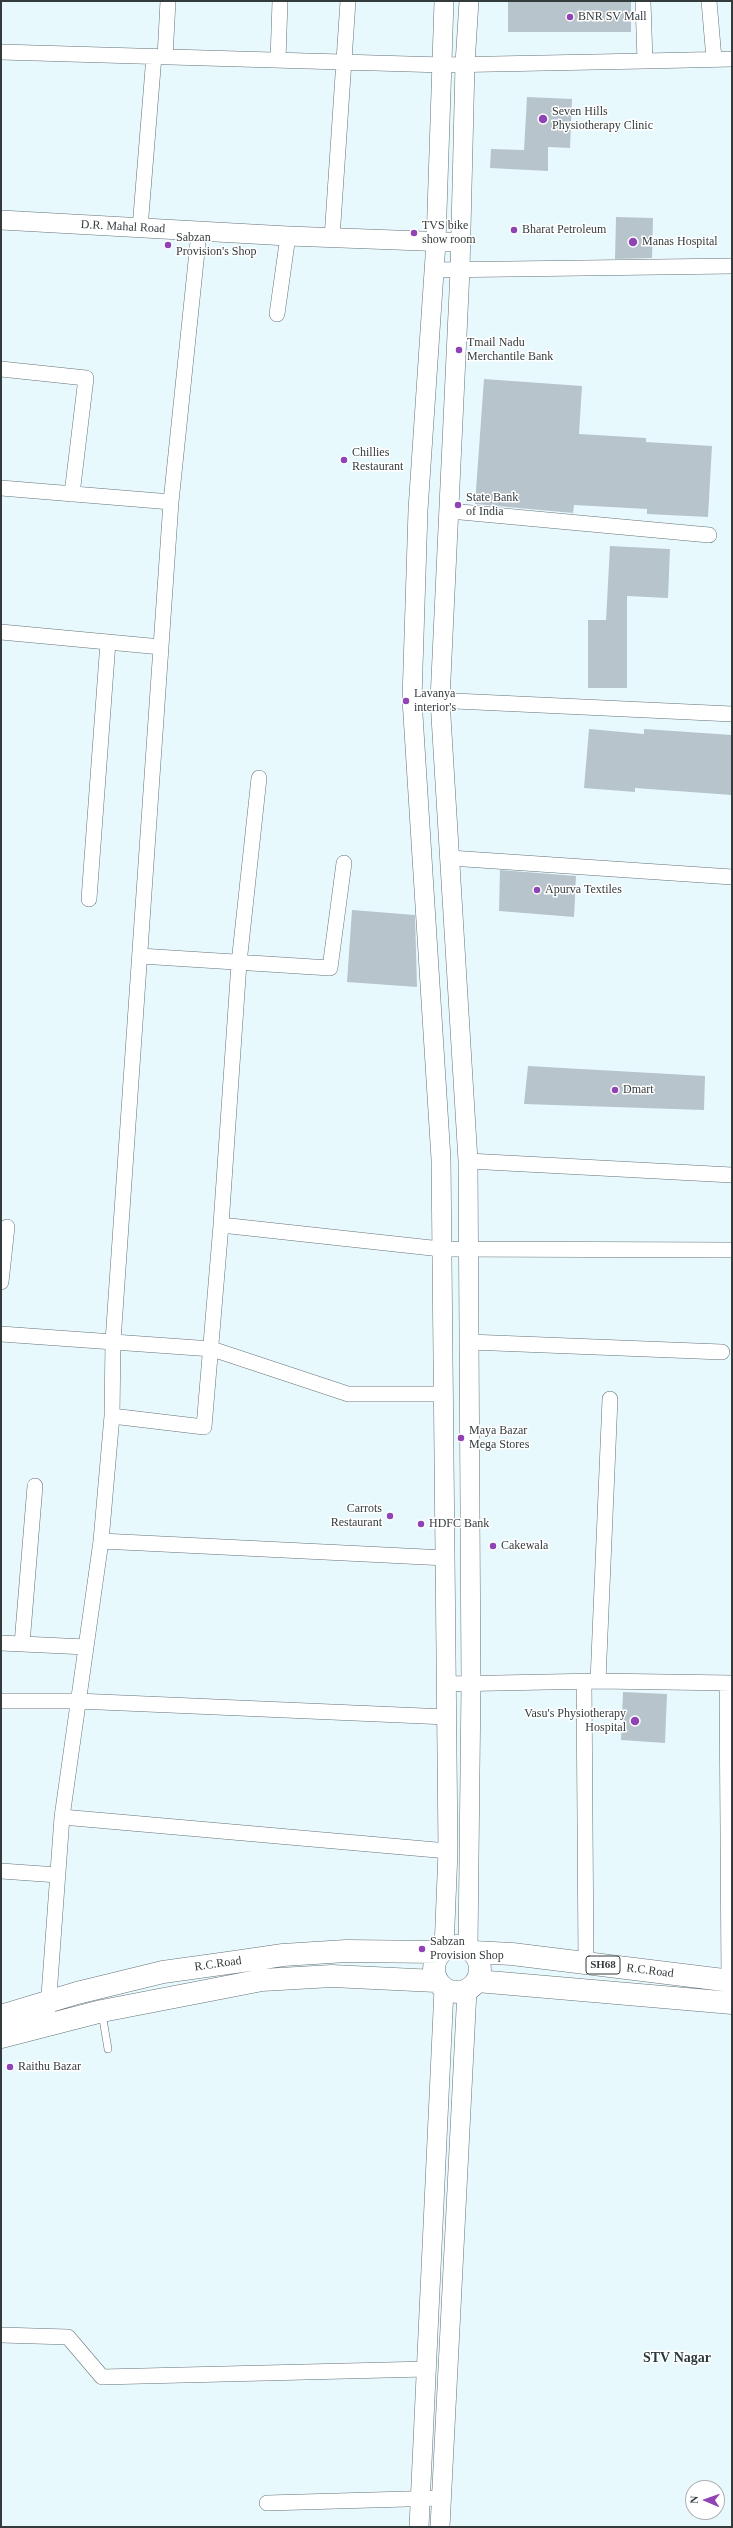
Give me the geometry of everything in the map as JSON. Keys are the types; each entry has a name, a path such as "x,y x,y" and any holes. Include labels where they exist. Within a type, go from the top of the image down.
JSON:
{"main road":[{"name":"SH68","path":"442,1951 456,1945 471,1950"},
{"name":"R.C.Road","path":"471,1950 731,1981"},
{"path":"471,1950 479,1963 472,1986"},
{"name":"R.C.Road","path":"1,2016 77,1993 163,1972 283,1955 346,1951 442,1951"},
{"path":"440,1985 433,1968 442,1951"},
{"name":"R.C.Road","path":"1,2037 102,2011 262,1980 332,1976 440,1985"},
{"name":"SH68","path":"440,1985 455,1993 472,1986"},
{"name":"R.C.Road","path":"472,1986 732,2003"}],"street":[{"path":"140,228 159,56 168,1"},
{"path":"278,60 280,1"},
{"path":"332,238 342,62 348,1"},
{"path":"442,1951 448,1851 441,1159 412,699 418,510 435,270 444,1"},
{"path":"469,1 465,64 460,270 450,511 440,700 468,1161 471,1950"},
{"path":"643,1 645,60"},
{"path":"709,1 714,60"},
{"path":"1,52 443,64 732,59"},
{"name":"D.R. Mahal Road","path":"1,220 199,232 461,242"},
{"path":"47,2026 62,1817 77,1701 102,1541 112,1416 113,1341 171,502 199,232"},
{"path":"277,314 288,236"},
{"path":"435,270 732,266"},
{"path":"1,369 86,378 72,494"},
{"path":"1,488 171,502"},
{"path":"450,511 709,535"},
{"path":"1,632 161,648"},
{"path":"89,899 108,642"},
{"path":"412,699 732,714"},
{"path":"112,1416 204,1427 222,1225 239,963 259,778"},
{"path":"450,858 732,877"},
{"path":"140,956 330,968 344,863"},
{"path":"468,1161 732,1175"},
{"path":"222,1225 442,1249 732,1250"},
{"path":"1,1282 7,1227"},
{"path":"1,1334 212,1349 348,1394 444,1394"},
{"path":"469,1342 722,1352"},
{"path":"586,1963 591,1681 610,1399"},
{"path":"22,1644 35,1486"},
{"path":"102,1541 446,1558"},
{"path":"1,1643 86,1647"},
{"path":"447,1684 591,1681 730,1683 731,1981"},
{"path":"1,1701 77,1701 447,1717"},
{"path":"62,1817 448,1851"},
{"path":"1,1871 58,1875"},
{"path":"418,2527 429,2326 440,1985"},
{"path":"440,2527 450,2327 472,1986"},
{"path":"429,2326 450,2327"},
{"path":"1,2335 68,2337 102,2377 427,2369"},
{"path":"267,2503 420,2497 442,2498"}],"lane":[{"path":"102,2011 108,2049"}],"building":[{"name":"BNR SV Mall","path":"508,1 631,1 631,32 508,32"},
{"path":"527,97 572,99 570,148 548,147 548,171 490,168 491,149 524,150"},
{"path":"616,217 653,218 652,258 615,259"},
{"path":"484,379 582,386 579,434 646,438 646,442 712,446 708,517 647,514 647,509 574,505 573,513 475,504"},
{"path":"610,546 670,549 668,598 627,596 627,688 588,688 588,620 606,620"},
{"path":"589,729 644,734 644,729 732,735 732,795 635,788 635,792 584,788"},
{"name":"Apurva Textiles","path":"500,870 576,876 574,917 499,911"},
{"path":"352,910 415,915 417,987 347,982"},
{"name":"Dmart","path":"528,1066 705,1076 704,1110 524,1104"},
{"path":"623,1692 667,1694 665,1743 621,1740"}],"place":[{"name":"BNR SV Mall","path":"570,17"},
{"name":"Seven Hills Physiotherapy Clinic","path":"543,119"},
{"name":"Bharat Petroleum","path":"514,230"},
{"name":"TVS bike show room","path":"414,233"},
{"name":"Manas Hospital","path":"633,242"},
{"name":"Sabzan Provision's Shop","path":"168,245"},
{"name":"Tmail Nadu Merchantile Bank","path":"459,350"},
{"name":"Chillies Restaurant","path":"344,460"},
{"name":"State Bank of India","path":"458,505"},
{"name":"Lavanya interior's","path":"406,701"},
{"name":"Apurva Textiles","path":"537,890"},
{"name":"Dmart","path":"615,1090"},
{"name":"Maya Bazar Mega Stores","path":"461,1438"},
{"name":"Carrots Restaurant","path":"390,1516"},
{"name":"HDFC Bank","path":"421,1524"},
{"name":"Cakewala","path":"493,1546"},
{"name":"Vasu's Physiotherapy Hospital","path":"635,1721"},
{"name":"Sabzan Provision Shop","path":"422,1949"},
{"name":"Raithu Bazar","path":"10,2067"}],"district":[{"name":"STV Nagar","path":"677,2358"}]}
